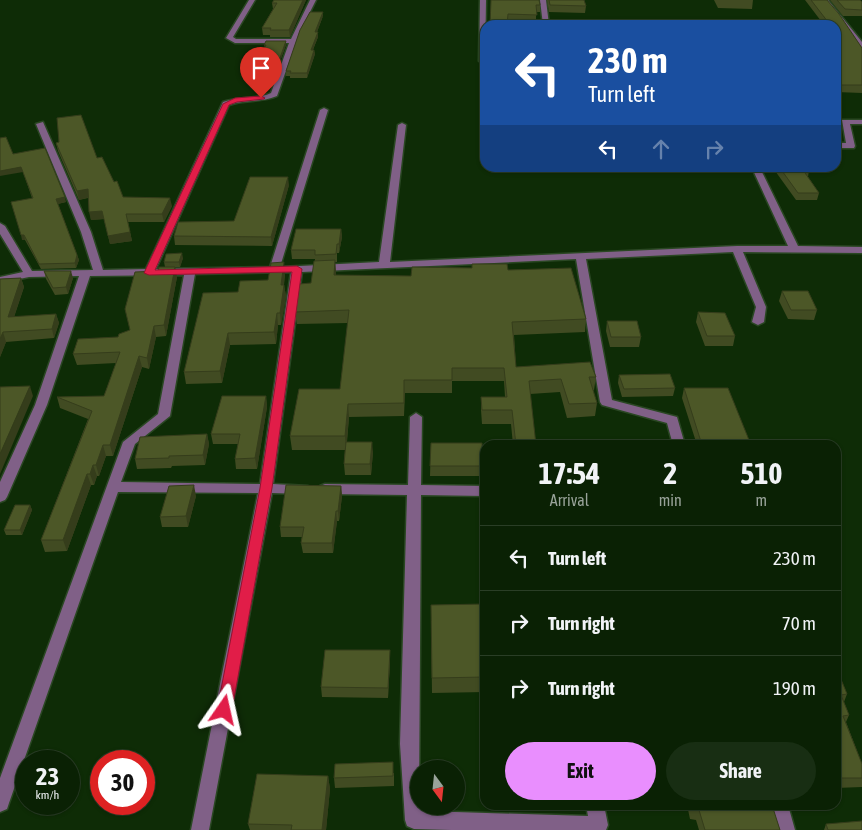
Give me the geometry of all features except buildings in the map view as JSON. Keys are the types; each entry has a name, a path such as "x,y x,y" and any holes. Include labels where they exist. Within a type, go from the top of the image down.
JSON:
{"street":[{"path":"252,0 229,38 235,40 293,41"},
{"path":"149,273 226,104 235,100 264,98 274,94 293,41 313,0"},
{"path":"483,0 483,20"},
{"path":"543,0 545,20"},
{"path":"825,0 862,46"},
{"path":"274,270 324,110"},
{"path":"841,145 851,146 845,122 862,122"},
{"path":"40,124 86,232 99,274"},
{"path":"384,265 402,125"},
{"path":"758,172 794,248"},
{"path":"0,226 29,274"},
{"path":"737,249 761,307 758,322"},
{"path":"0,280 29,274 85,275 274,270 737,249 862,250"},
{"path":"582,257 606,402 673,420 678,440"},
{"path":"200,830 266,488 297,269"},
{"path":"0,803 129,442 164,416 190,271"},
{"path":"0,497 41,405 85,275"},
{"path":"416,418 409,744 414,820 599,825 596,810"},
{"path":"112,487 480,491"},
{"path":"780,810 786,830"}],"route":[{"path":"224,710 266,488 297,269 149,273 226,104 235,100 261,98"}]}
